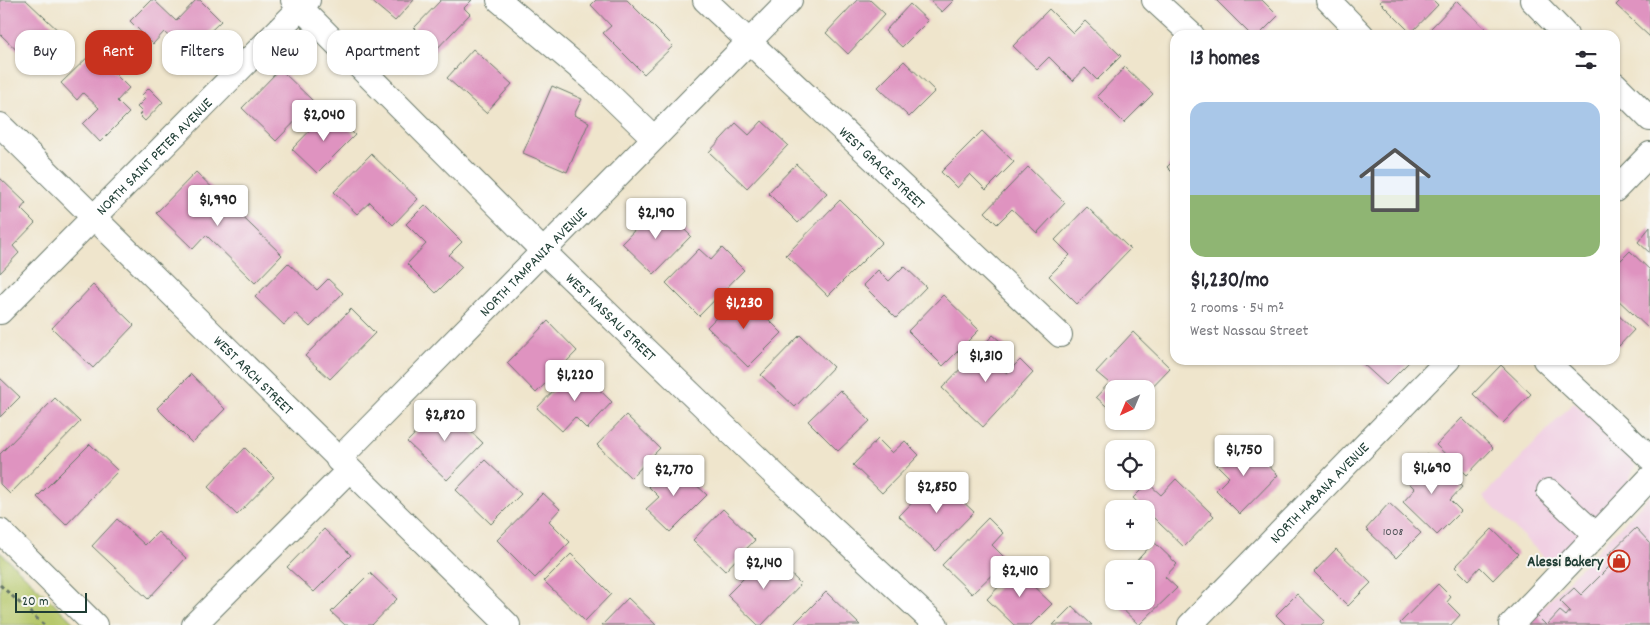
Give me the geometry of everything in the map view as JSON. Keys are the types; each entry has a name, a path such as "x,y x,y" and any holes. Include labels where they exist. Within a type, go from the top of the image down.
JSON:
{"street":[{"path":"499,0 595,81 654,138"},
{"name":"WEST GRACE STREET","path":"705,0 1060,335"},
{"name":"NORTH TAMPANIA AVENUE","path":"194,625 543,251 790,0"},
{"path":"1154,0 1187,30"},
{"path":"1328,0 1357,30"},
{"path":"1532,0 1561,30"},
{"name":"NORTH SAINT PETER AVENUE","path":"0,312 301,2"},
{"name":"WEST NASSAU STREET","path":"301,2 543,251 761,462 936,625"},
{"path":"1620,89 1650,119"},
{"name":"WEST ARCH STREET","path":"0,124 508,625"},
{"path":"1620,185 1650,154"},
{"name":"NORTH HABANA AVENUE","path":"1190,625 1443,365"},
{"path":"1550,365 1650,458"},
{"path":"1549,491 1596,535"},
{"path":"1511,625 1596,535 1645,492"},
{"path":"0,531 95,625"}],"path":[{"path":"0,585 44,625"}],"shaded area":[{"path":"1574,402 1630,456 1635,466 1627,485 1551,564 1483,497"},
{"name":"Alessi Bakery","path":"1650,496 1650,625 1525,625"}],"green space":[{"path":"0,552 76,625 0,625"}],"building":[{"path":"0,0 26,0 58,30 15,30 15,49 0,34"},
{"path":"151,0 154,0 176,21 196,0 200,0 221,21 212,30 162,30 162,34 153,44 152,30 139,30 130,21"},
{"path":"370,0 414,0 395,21"},
{"path":"441,0 472,0 464,8 470,14 438,48 438,30 416,30 414,28"},
{"path":"596,0 627,0 673,46 644,74 603,33 611,26 591,5"},
{"path":"857,0 870,0 885,14 848,54 826,33"},
{"path":"929,0 954,0 942,12"},
{"path":"1216,0 1262,0 1278,16 1264,30 1246,30"},
{"path":"1381,0 1433,0 1438,5 1414,30 1408,30 1380,2"},
{"path":"1621,0 1650,0 1650,37 1616,5"},
{"path":"1457,1 1487,30 1431,30"},
{"path":"910,4 928,21 902,47 885,31"},
{"path":"1049,9 1073,33 1085,21 1121,56 1097,80 1085,68 1073,81 1049,57 1037,69 1013,46"},
{"path":"473,49 512,84 486,113 447,78"},
{"path":"85,60 85,75 116,75 129,88 117,101 129,113 100,142 83,124 99,108 83,93 77,100 61,83 69,75 75,75 75,69"},
{"path":"904,61 935,91 909,117 878,87"},
{"path":"1125,67 1153,94 1124,123 1097,96"},
{"path":"274,75 286,75 314,102 276,141 242,108"},
{"path":"552,86 582,99 574,115 589,122 567,172 523,153"},
{"path":"149,88 163,102 145,121 139,115 142,112 137,107 145,99 141,96"},
{"path":"330,110 355,135 317,173 292,149"},
{"path":"762,121 788,145 747,188 709,152 736,123 749,135"},
{"path":"982,131 1014,162 986,190 970,174 957,188 941,172"},
{"path":"371,154 418,199 393,225 370,202 357,214 334,192"},
{"path":"796,164 827,193 798,223 768,193"},
{"path":"1028,167 1065,203 1037,233 1012,209 997,224 985,212"},
{"path":"196,172 282,255 255,283 206,235 193,249 156,213"},
{"path":"0,178 26,203 21,209 35,223 13,246 19,253 0,273"},
{"path":"840,200 882,242 828,296 786,255"},
{"path":"425,205 462,242 449,255 462,267 436,293 407,264 426,244 406,224"},
{"path":"659,205 691,236 654,274 622,243"},
{"path":"1087,207 1130,249 1077,304 1049,276 1070,255 1055,240"},
{"path":"1650,227 1650,253 1638,242"},
{"path":"722,248 744,270 699,316 666,283 699,249 711,260"},
{"path":"1630,251 1650,270 1649,329 1620,302 1620,261"},
{"path":"288,263 317,290 328,279 343,293 310,327 295,313 284,325 255,297"},
{"path":"904,266 926,287 896,318 863,285 878,270 889,281"},
{"path":"93,285 134,325 93,368 52,328"},
{"path":"741,292 782,333 748,367 707,327"},
{"path":"943,295 979,330 943,366 908,331"},
{"path":"351,309 375,333 330,379 305,356"},
{"path":"1620,317 1634,330 1620,345"},
{"path":"548,321 577,351 536,393 507,363"},
{"path":"1133,332 1170,368 1155,384 1155,380 1105,380 1096,372"},
{"path":"800,335 833,367 795,407 761,375"},
{"path":"993,335 1007,347 993,361 1007,373 1020,360 1033,373 983,427 942,388"},
{"path":"1364,365 1406,365 1386,385"},
{"path":"1501,365 1531,394 1503,423 1473,394"},
{"path":"576,367 612,402 587,429 575,417 562,431 537,408"},
{"path":"191,374 225,409 192,443 157,408"},
{"path":"0,378 20,397 0,417"},
{"path":"1105,387 1105,405 1096,397"},
{"path":"840,390 870,421 838,451 808,421"},
{"path":"55,398 80,422 10,494 0,484 0,454"},
{"path":"443,405 483,443 447,480 407,442"},
{"path":"626,415 660,448 631,478 597,445"},
{"path":"1462,418 1493,448 1467,475 1436,445"},
{"path":"878,439 892,453 905,441 919,455 882,493 853,465"},
{"path":"1241,440 1278,475 1240,514 1216,490 1229,477 1217,465"},
{"path":"90,444 118,471 66,525 37,497"},
{"path":"245,448 274,477 237,515 208,487"},
{"path":"1427,454 1462,487 1450,500 1461,511 1437,535 1403,502 1415,489 1404,478"},
{"path":"485,460 521,494 491,524 456,490"},
{"path":"672,462 707,495 670,532 646,509 659,497 648,486"},
{"path":"937,477 974,512 936,551 899,516"},
{"path":"1176,479 1214,516 1184,547 1155,519 1155,500 1135,500 1133,498 1141,490 1155,489 1161,495"},
{"path":"543,493 560,509 549,521 570,542 535,578 497,540"},
{"path":"1389,503 1421,533 1396,558 1366,529"},
{"path":"723,509 755,540 725,571 693,540"},
{"path":"988,518 1003,533 992,545 1007,560 972,594 942,565"},
{"path":"117,519 145,545 158,532 186,558 148,599 92,546"},
{"name":"Alessi Bakery","path":"1636,528 1650,543 1650,625 1547,625 1560,611 1566,616 1570,611 1560,601 1574,588 1581,595 1615,561 1608,555"},
{"path":"324,529 351,555 314,592 287,567"},
{"path":"1492,529 1518,554 1493,580 1480,567 1468,580 1455,567"},
{"path":"1155,543 1177,564 1165,577 1177,588 1155,609 1155,560 1137,560 1147,550 1155,550"},
{"path":"1336,549 1371,583 1348,606 1314,572"},
{"path":"769,553 801,584 762,625 758,625 727,595"},
{"path":"571,554 611,594 585,621 544,581"},
{"path":"1022,562 1035,575 1029,582 1052,604 1031,625 1014,625 987,599"},
{"path":"370,573 397,599 372,625 345,625 331,612"},
{"path":"1438,584 1451,597 1447,602 1460,615 1451,625 1401,625 1400,623"},
{"path":"826,592 860,625 793,625"},
{"path":"1297,594 1325,621 1321,625 1286,625 1276,615"},
{"path":"628,598 656,625 602,625"},
{"path":"1072,606 1092,625 1053,625"},
{"path":"1123,610 1154,610 1139,625"},
{"path":"1537,616 1546,625 1528,625"}],"place":[{"name":"Alessi Bakery","path":"1619,561"}]}
